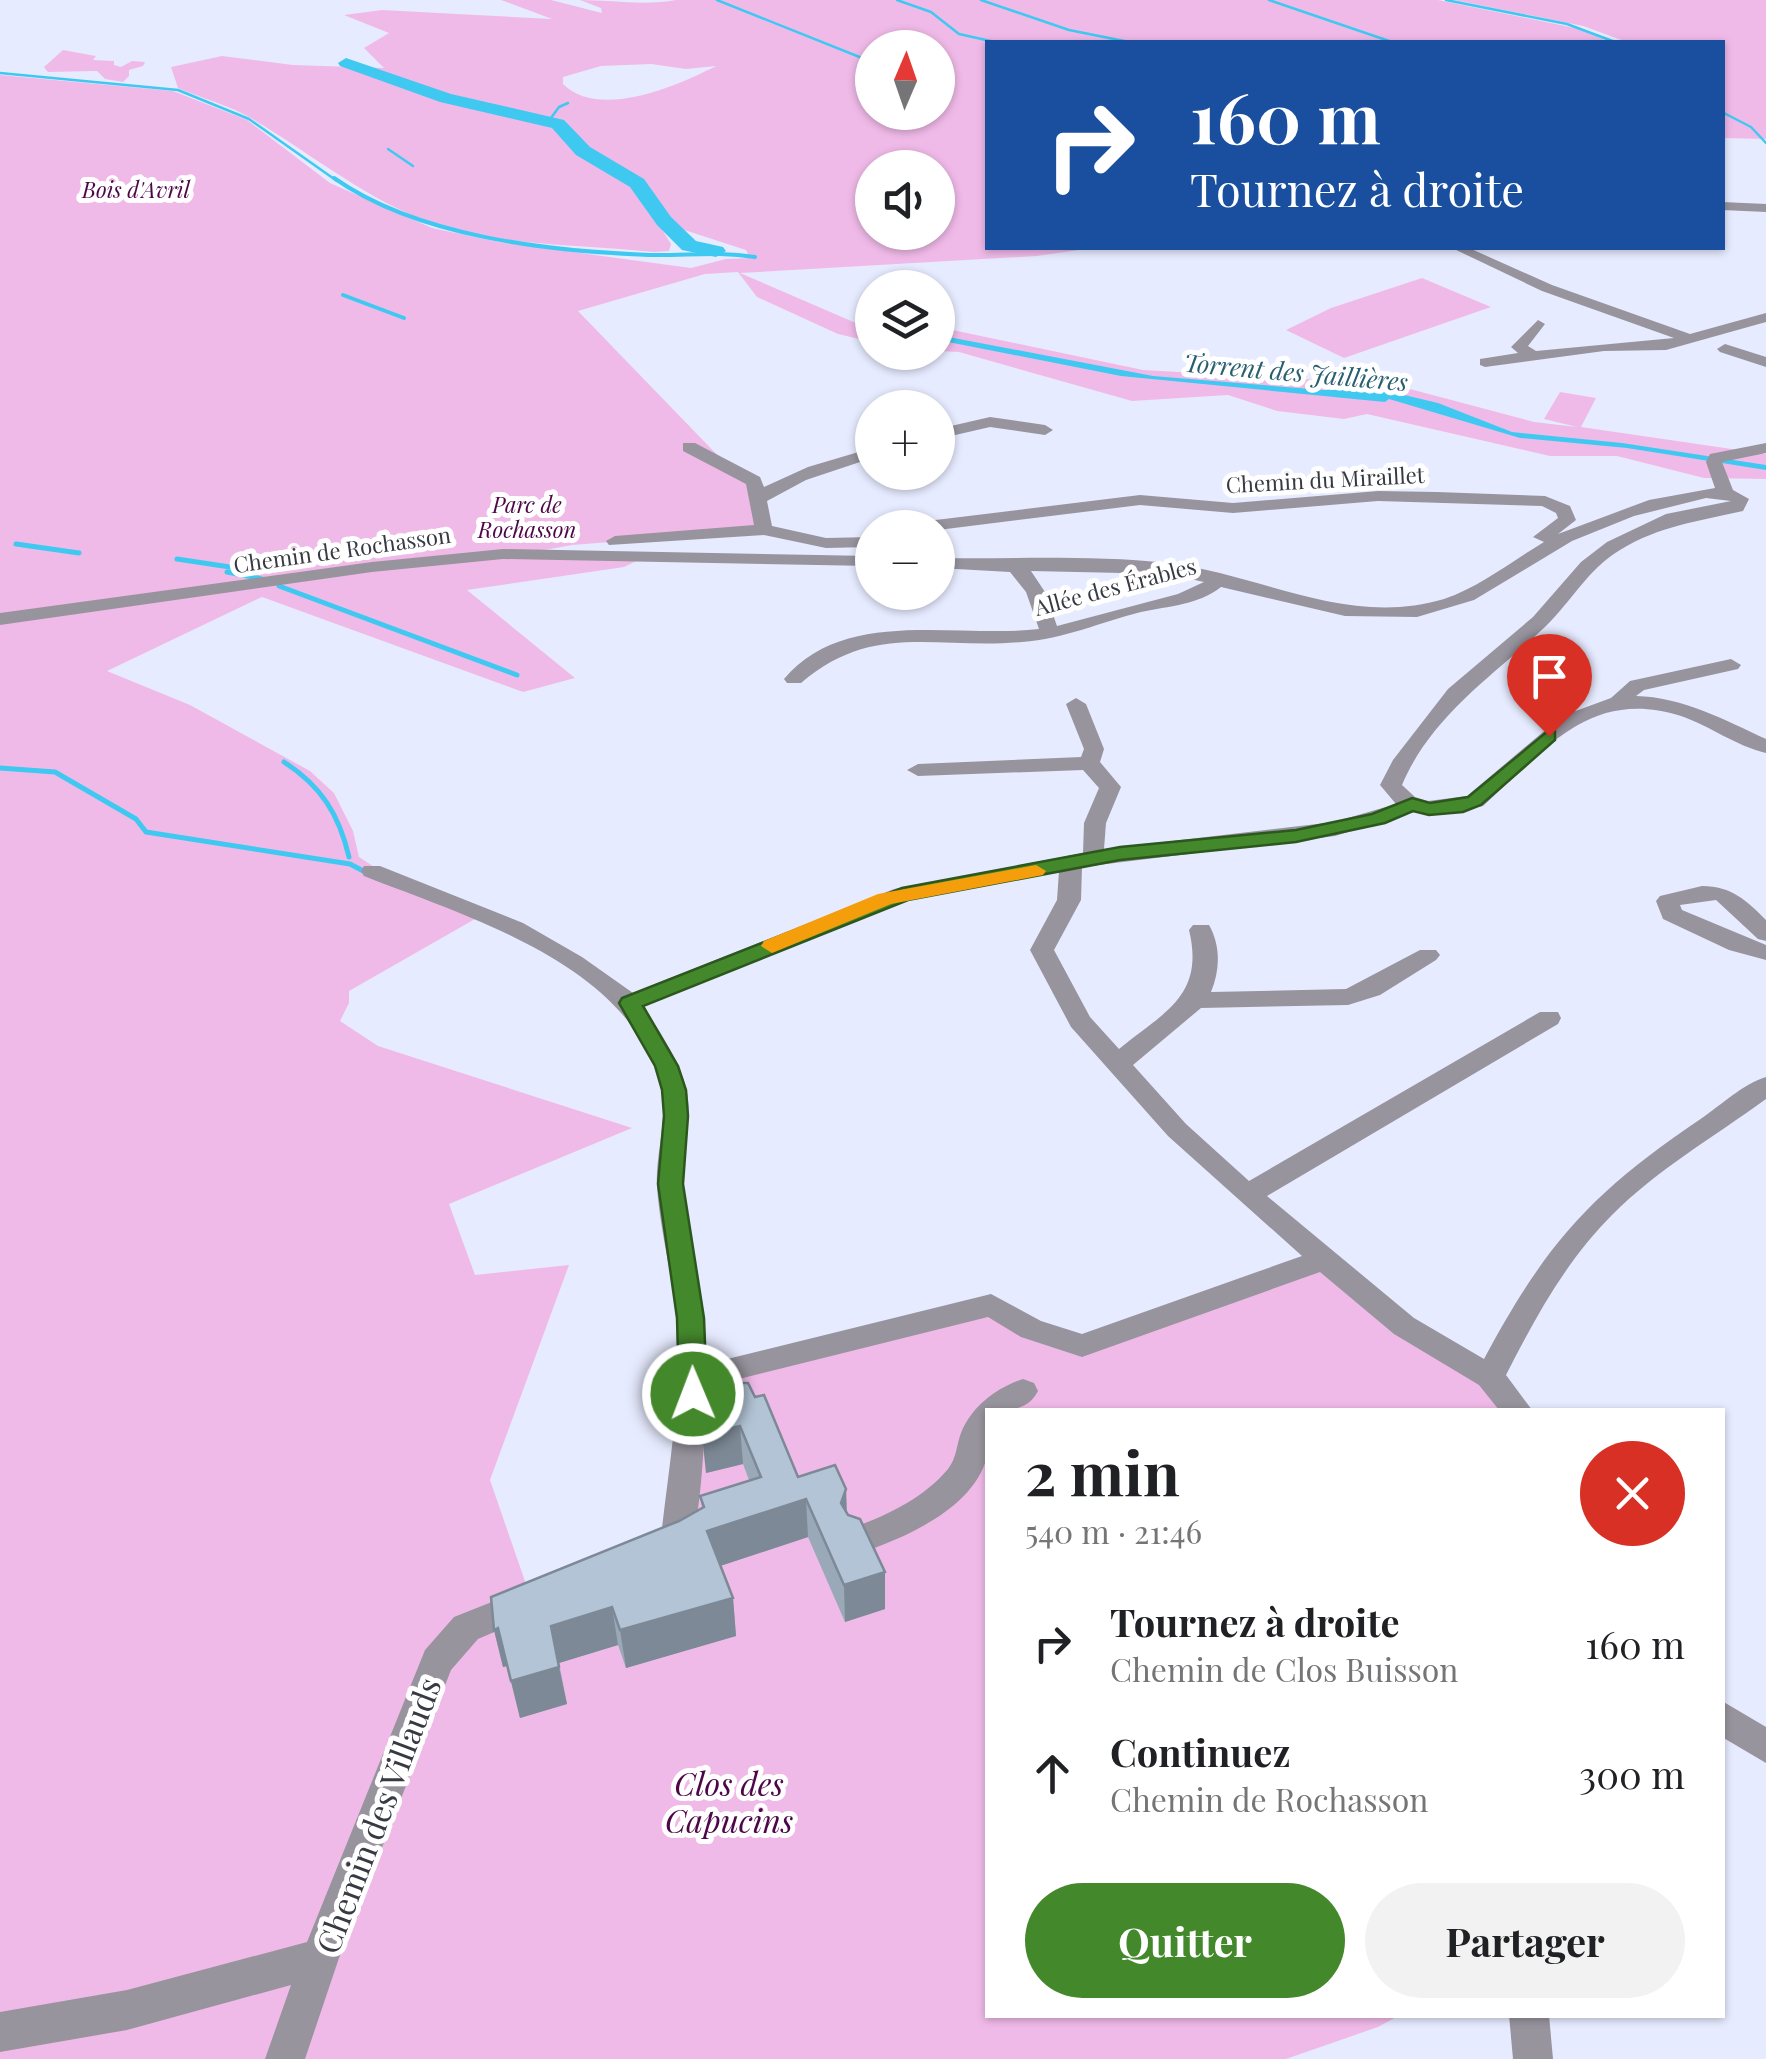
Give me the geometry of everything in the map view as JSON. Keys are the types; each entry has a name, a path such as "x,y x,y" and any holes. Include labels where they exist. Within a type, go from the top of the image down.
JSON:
{"street":[{"path":"1725,206 1766,208"},
{"path":"1463,250 1548,288 1688,338"},
{"path":"1485,362 1604,346 1666,345 1766,317"},
{"path":"1531,354 1519,347 1538,324"},
{"path":"1725,349 1766,362"},
{"path":"955,430 990,422 1044,430"},
{"path":"690,446 754,481 764,530"},
{"path":"1724,491 1716,458 1766,448"},
{"path":"760,498 805,474 855,458"},
{"path":"955,563 1168,569 1218,580 1281,601 1330,609 1423,609 1454,601 1602,522 1688,494 1724,491 1740,499 1736,508 1672,518 1613,546 1587,566 1540,621 1472,675 1400,764 1392,784 1397,795 1412,804 1442,808 1474,801 1568,720 1604,702 1620,699 1688,712 1766,747"},
{"name":"Chemin du Miraillet","path":"955,522 1124,500 1232,508 1378,496 1545,501 1559,506 1567,520 1539,539 1543,551"},
{"path":"533,553 572,545 764,530 808,541 855,542"},
{"name":"Chemin de Rochasson","path":"0,619 390,565 533,553 855,561"},
{"path":"955,555 1014,565 1034,588 1050,633"},
{"name":"Allée des Érables","path":"794,679 812,658 862,642 908,636 1050,633 1207,592 1218,580"},
{"path":"1620,699 1637,685 1731,665"},
{"path":"1076,704 1094,749 1089,763"},
{"path":"918,770 1089,763"},
{"path":"1089,763 1110,787 1069,900 1042,950 1080,1021 1177,1130 1247,1195 1404,1326 1490,1377 1515,1408"},
{"path":"630,1003 886,899 1166,847 1296,836 1378,819 1412,804"},
{"path":"372,871 515,928 574,962 630,1003 666,1066 674,1090 676,1116 670,1184 690,1318 694,1379 678,1534 671,1545 636,1559"},
{"path":"1766,934 1726,894 1704,890 1668,902 1670,914 1737,945 1766,953"},
{"path":"1118,1064 1196,1000 1207,975 1208,957 1201,930"},
{"path":"1196,1000 1224,996 1317,1000 1348,997 1371,990 1428,956"},
{"path":"1247,1195 1549,1018"},
{"path":"1490,1377 1536,1296 1584,1227 1654,1164 1766,1086"},
{"path":"694,1379 992,1305 1031,1329 1082,1346 1322,1260"},
{"path":"997,1408 1023,1391"},
{"path":"861,1539 920,1509 955,1482 970,1462 974,1432 985,1419"},
{"name":"Chemin des Villauds","path":"285,2059 320,1958 437,1661 466,1628 553,1593"},
{"path":"1725,1719 1766,1748"},
{"path":"0,2032 127,2010 320,1958"},
{"path":"1529,2018 1533,2059"}],"green space":[{"path":"501,0 551,0 602,13 601,8 580,0 1438,0 1580,29 1605,40 985,40 985,250 1079,250 1037,256 740,273 855,323 855,338 757,297 738,272 705,274 578,311 724,462 747,475 764,530 539,551 647,556 624,567 467,590 575,678 523,692 262,597 107,671 190,705 310,771 334,793 353,831 359,857 388,876 482,915 349,991 349,1003 340,1021 378,1046 632,1128 449,1204 475,1275 569,1265 490,1480 528,1590 671,1545 693,1379 991,1305 1082,1346 1322,1260 1514,1408 985,1408 985,2018 1394,2018 1378,2027 1286,2059 0,2059 0,75 173,91 247,120 330,183 432,228 499,242 691,268 726,259 750,258 746,250 678,228 668,218 661,228 671,244 669,251 654,252 513,241 434,224 362,189 249,117 178,88 171,67 222,56 293,65 384,68 364,48 389,33 344,15 382,10 552,19","holes":["651,64 686,69 716,66 660,90 617,99 578,94 563,84 563,77 601,66"]},
{"path":"1454,0 1766,0 1766,139 1725,138 1725,40 1622,40 1583,26"},
{"path":"63,50 96,56 93,60 114,61 114,65 121,67 132,61 145,62 129,70 123,82 105,79 97,71 48,72 44,67"},
{"path":"1422,278 1491,307 1344,358 1286,330 1331,308"},
{"path":"955,331 1143,370 1391,384 1534,422 1577,427 1544,419 1560,392 1596,398 1581,427 1766,454 1766,479 1704,478 1617,456 1550,456 1367,414 1344,419 1277,411 1228,395 1132,401 955,352"}],"water":[{"path":"955,338 1153,376 1323,390 1379,389 1438,403 1512,432 1622,443 1766,465 1766,470 1627,448 1520,438 1389,399 1385,402 1121,376 955,343"}],"building":[{"path":"712,1383 748,1383 755,1397 764,1395 798,1477 835,1465 846,1489 841,1503 848,1515 860,1519 885,1572 844,1585 806,1499 707,1531 733,1598 620,1630 612,1607 551,1626 559,1667 511,1681 498,1628 494,1630 491,1597 679,1521 704,1507 700,1496 761,1477 740,1426 702,1435 701,1412 721,1407"}],"waterway":[{"path":"717,0 855,55"},
{"path":"897,0 931,12 959,34 986,40"},
{"path":"981,0 1069,30 1119,40"},
{"path":"1269,0 1386,40"},
{"path":"1446,0 1567,24 1610,40"},
{"path":"346,63 446,98 558,124 583,151 637,183 664,221 689,246 716,251"},
{"path":"0,73 178,90 249,119 337,181"},
{"path":"548,122 559,107 568,103"},
{"path":"1725,114 1751,127 1766,143"},
{"path":"388,149 413,166"},
{"path":"334,178 404,214 485,237 569,250 755,257"},
{"path":"343,295 404,318"},
{"path":"16,544 79,553"},
{"path":"177,559 230,567 241,575"},
{"path":"227,572 241,575"},
{"path":"241,575 262,579"},
{"path":"279,586 517,675"},
{"path":"284,762 327,802 349,857"},
{"path":"0,768 55,772 136,819 146,832 350,864 369,874"}],"slow traffic":[{"path":"772,946 902,894 1036,871"}],"route":[{"path":"693,1394 690,1318 670,1184 676,1116 674,1090 666,1066 630,1003 902,894 1166,847 1336,829 1378,819 1412,804 1429,809 1456,808 1474,801 1549,736"}],"park label":[{"name":"Bois d'Avril","path":"136,189"},
{"name":"Parc de Rochasson","path":"527,516"},
{"name":"Clos des Capucins","path":"729,1800"}],"water label":[{"name":"Torrent des Jaillières","path":"1296,371"}]}
